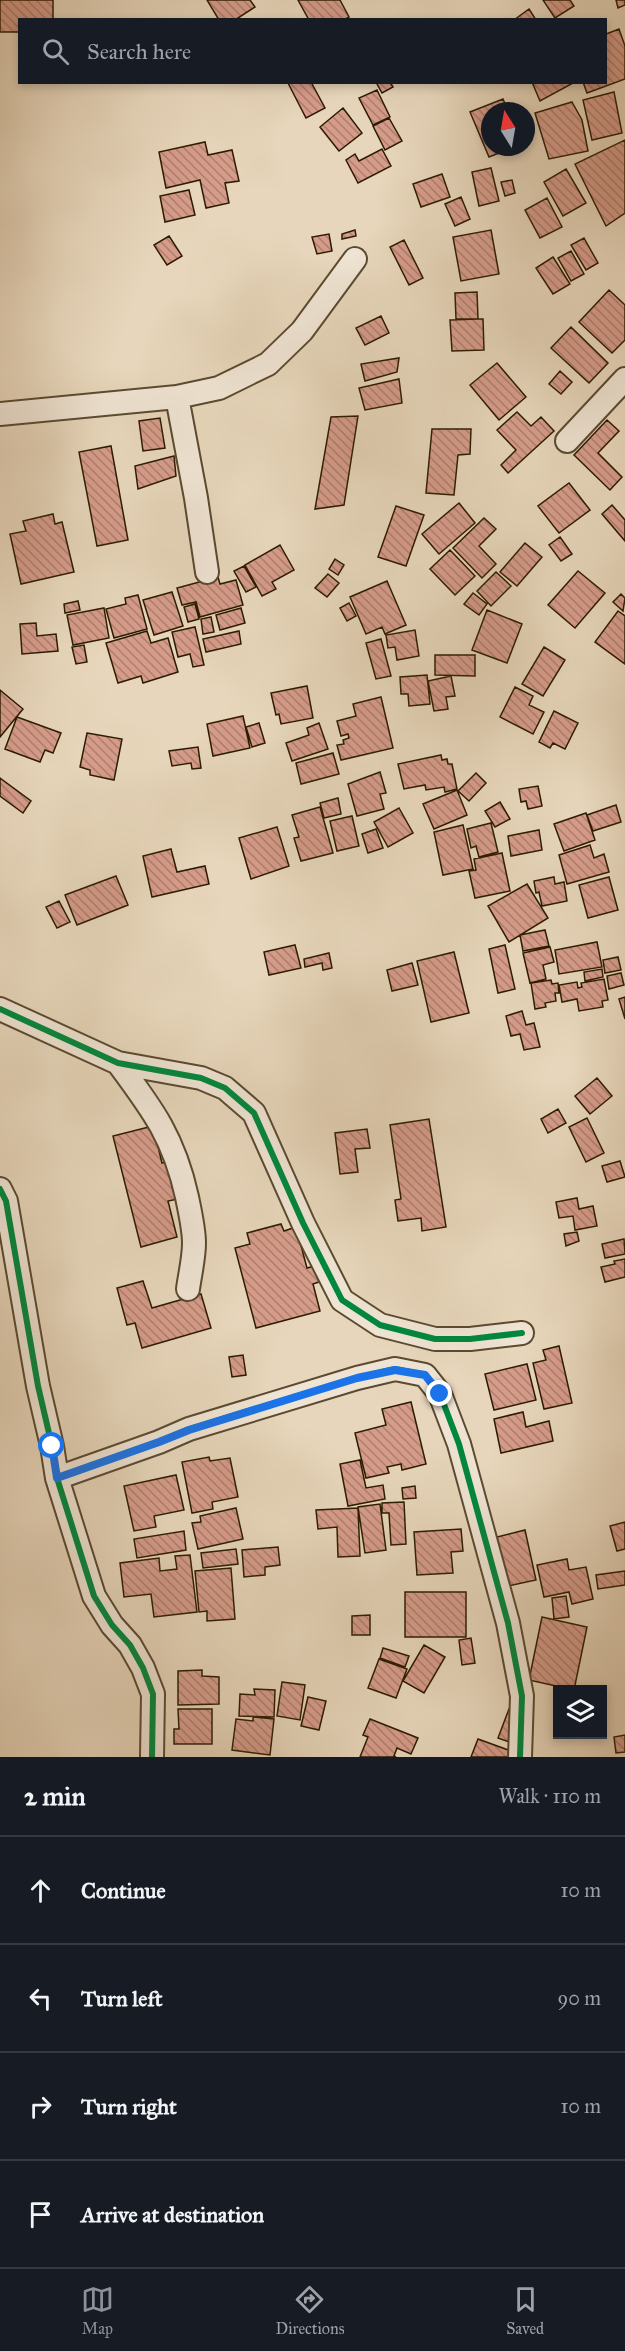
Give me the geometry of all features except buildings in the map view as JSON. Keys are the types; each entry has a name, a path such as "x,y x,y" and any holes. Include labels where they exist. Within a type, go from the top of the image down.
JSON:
{"street":[{"path":"0,414 177,397 219,388 268,364 302,331 355,259"},
{"path":"567,441 625,379"},
{"path":"177,397 207,572"},
{"path":"0,1010 118,1063 201,1078 225,1088 254,1113 303,1223 342,1300 380,1325 435,1339 470,1339 522,1333"},
{"path":"118,1063 166,1131 178,1164 189,1208 194,1242 188,1289"},
{"path":"0,1189 8,1212 38,1386 57,1478 94,1596 112,1625 130,1645 143,1668 153,1694 152,1757"},
{"path":"57,1478 189,1430 357,1378 395,1370 425,1375 440,1394 459,1444 505,1612 522,1696 520,1757"}],"cycle path":[{"path":"0,1009 118,1063 201,1078 225,1088 254,1113 303,1223 342,1300 380,1325 435,1339 470,1339 522,1333"},
{"path":"0,1189 6,1201 38,1386 57,1478 94,1596 112,1625 130,1645 143,1668 153,1694 152,1757"},
{"path":"57,1478 189,1429 357,1378 395,1369 425,1375 440,1394 459,1444 508,1623 522,1696 520,1757"}],"route":[{"path":"52,1446 57,1478 189,1430 357,1378 395,1370 425,1375 440,1394"}]}
